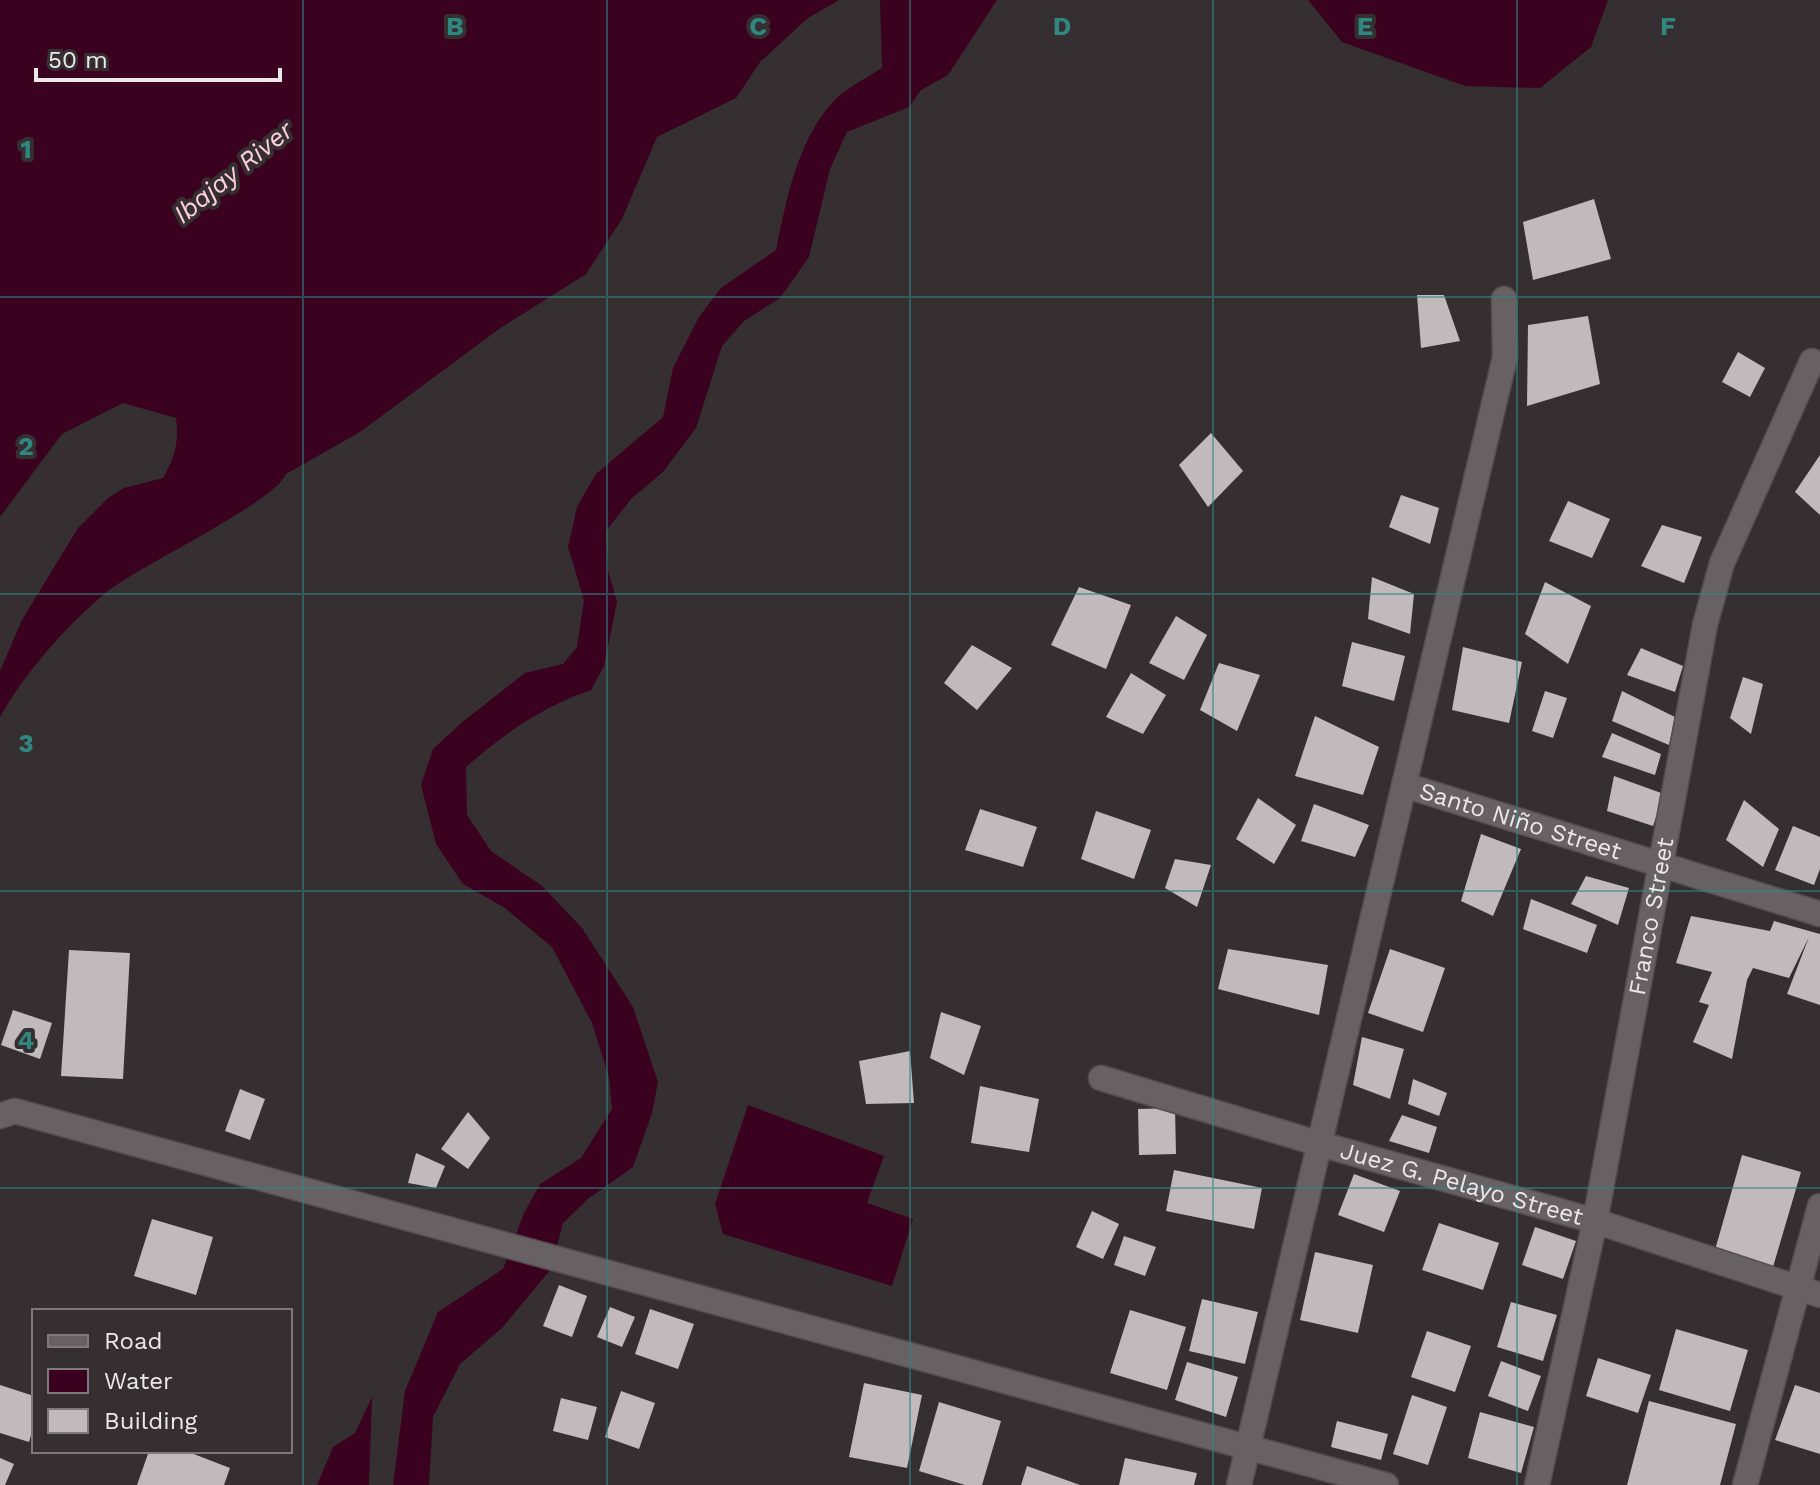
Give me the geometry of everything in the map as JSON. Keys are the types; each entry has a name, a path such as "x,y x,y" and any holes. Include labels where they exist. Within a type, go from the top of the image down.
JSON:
{"street":[{"path":"1239,1485 1505,357 1504,299"},
{"name":"Franco Street","path":"1537,1485 1595,1221 1664,865 1705,625 1722,563 1812,361"},
{"name":"Santo Niño Street","path":"1404,785 1820,914"},
{"name":"Juez G. Pelayo Street","path":"1101,1078 1320,1144 1595,1221 1809,1291"},
{"path":"0,1116 15,1111 1386,1485"},
{"path":"1745,1485 1809,1291 1820,1206"}],"water":[{"name":"Ibajay River","path":"0,0 839,0 808,18 760,62 736,98 657,137 622,219 586,274 499,329 360,432 286,474 277,486 234,516 108,591 48,650 0,717 0,671 22,620 78,528 108,498 124,488 163,478 173,456 177,435 176,418 123,403 62,434 0,517"},
{"path":"880,0 997,0 948,75 921,90 909,107 847,132 830,169 809,257 780,298 744,321 722,346 696,428 663,472 631,499 606,531 608,570 617,602 604,666 591,690 556,704 525,722 466,767 467,815 491,851 542,886 582,928 633,1007 658,1082 652,1113 633,1167 589,1198 563,1223 551,1269 502,1328 460,1364 433,1417 429,1485 393,1485 405,1391 438,1312 503,1269 524,1213 540,1184 581,1158 612,1109 609,1077 592,1023 552,947 505,908 463,884 436,844 421,785 433,749 461,723 525,673 563,664 577,647 584,600 568,547 577,507 596,474 663,417 673,368 699,317 721,288 776,250 794,173 809,136 831,104 855,84 882,68"},
{"path":"1308,0 1608,0 1591,47 1540,88 1465,86 1342,42"},
{"path":"748,1105 884,1156 867,1203 913,1219 892,1286 723,1234 715,1204"},
{"path":"372,1397 369,1485 317,1485 333,1447 355,1433"}],"building":[{"path":"1594,199 1611,259 1533,280 1523,222"},
{"path":"1417,295 1444,295 1460,341 1421,348"},
{"path":"1588,316 1600,384 1527,406 1528,325"},
{"path":"1738,352 1765,368 1750,397 1722,382"},
{"path":"1211,433 1243,471 1208,507 1179,465"},
{"path":"1820,455 1820,515 1795,492"},
{"path":"1401,495 1439,508 1430,544 1389,527"},
{"path":"1568,501 1610,519 1592,558 1549,541"},
{"path":"1662,525 1702,537 1684,583 1641,566"},
{"path":"1372,577 1414,594 1410,634 1368,619"},
{"path":"1545,582 1591,606 1568,664 1525,634"},
{"path":"1079,587 1131,605 1106,669 1051,645"},
{"path":"1176,616 1207,635 1184,680 1149,663"},
{"path":"1352,642 1405,656 1394,701 1342,686"},
{"path":"972,645 1012,668 977,710 944,683"},
{"path":"1463,647 1522,662 1509,723 1452,710"},
{"path":"1641,648 1683,666 1675,692 1627,675"},
{"path":"1219,663 1260,675 1237,731 1200,710"},
{"path":"1131,673 1166,695 1143,734 1106,717"},
{"path":"1743,677 1763,684 1751,734 1730,718"},
{"path":"1545,691 1567,698 1553,738 1532,731"},
{"path":"1622,691 1675,717 1669,745 1612,721"},
{"path":"1315,716 1379,747 1363,795 1295,776"},
{"path":"1612,733 1661,754 1655,775 1602,757"},
{"path":"1614,776 1664,794 1653,826 1607,811"},
{"path":"1258,798 1296,825 1274,864 1236,839"},
{"path":"1744,800 1779,829 1763,867 1726,840"},
{"path":"1314,804 1369,825 1355,857 1301,841"},
{"path":"980,809 1037,827 1023,867 965,850"},
{"path":"1096,811 1151,830 1134,879 1081,859"},
{"path":"1793,826 1820,837 1820,869 1814,885 1775,870"},
{"path":"1481,834 1521,849 1493,916 1461,901"},
{"path":"1175,859 1211,865 1197,907 1165,888"},
{"path":"1586,876 1629,888 1618,925 1571,904"},
{"path":"1531,899 1597,925 1587,953 1523,929"},
{"path":"1691,916 1770,931 1774,921 1820,934 1820,1005 1787,994 1809,937 1789,978 1753,968 1747,980 1732,1059 1693,1042 1709,1005 1699,1002 1712,972 1676,963"},
{"path":"1228,949 1328,965 1319,1015 1218,989"},
{"path":"1390,949 1445,968 1423,1032 1368,1013"},
{"path":"69,950 130,953 123,1079 61,1076"},
{"path":"13,1010 52,1023 40,1059 1,1045"},
{"path":"941,1012 981,1026 964,1075 930,1058"},
{"path":"1362,1037 1404,1049 1390,1099 1353,1085"},
{"path":"910,1051 914,1103 866,1104 859,1061"},
{"path":"1413,1079 1447,1093 1439,1116 1408,1104"},
{"path":"980,1086 1039,1099 1029,1152 971,1143"},
{"path":"240,1089 265,1099 250,1140 225,1131"},
{"path":"1175,1108 1176,1154 1139,1155 1138,1109"},
{"path":"468,1112 490,1138 468,1169 441,1149"},
{"path":"1402,1115 1437,1127 1429,1153 1389,1141"},
{"path":"416,1153 445,1166 436,1188 408,1183"},
{"path":"1742,1155 1801,1172 1773,1267 1715,1250"},
{"path":"1174,1170 1262,1188 1254,1229 1166,1211"},
{"path":"1354,1174 1400,1191 1384,1232 1338,1215"},
{"path":"1092,1211 1119,1224 1103,1259 1076,1247"},
{"path":"152,1219 213,1237 196,1295 134,1276"},
{"path":"1439,1223 1499,1243 1483,1290 1422,1270"},
{"path":"1535,1227 1576,1241 1563,1279 1522,1265"},
{"path":"1124,1236 1156,1247 1145,1276 1114,1265"},
{"path":"1315,1252 1373,1265 1358,1333 1300,1320"},
{"path":"559,1285 587,1296 572,1337 543,1326"},
{"path":"1202,1299 1258,1312 1245,1364 1189,1351"},
{"path":"1511,1302 1557,1315 1543,1361 1497,1347"},
{"path":"610,1307 635,1317 622,1347 597,1337"},
{"path":"650,1309 694,1324 678,1369 635,1354"},
{"path":"1130,1310 1186,1327 1167,1390 1110,1373"},
{"path":"1676,1329 1748,1350 1730,1411 1659,1390"},
{"path":"1427,1331 1471,1346 1455,1392 1411,1377"},
{"path":"1598,1358 1651,1375 1638,1413 1586,1396"},
{"path":"1501,1361 1541,1376 1528,1411 1488,1396"},
{"path":"1187,1362 1238,1377 1226,1417 1175,1400"},
{"path":"864,1383 922,1395 907,1468 849,1457"},
{"path":"0,1385 32,1395 29,1442 0,1433"},
{"path":"1795,1385 1820,1393 1820,1454 1775,1440"},
{"path":"621,1391 655,1403 639,1449 605,1437"},
{"path":"1412,1395 1447,1407 1428,1465 1393,1454"},
{"path":"561,1398 597,1407 588,1440 553,1431"},
{"path":"1649,1401 1736,1424 1720,1485 1627,1485"},
{"path":"939,1402 1001,1421 982,1485 965,1485 919,1471"},
{"path":"1480,1412 1534,1427 1521,1473 1468,1458"},
{"path":"1337,1421 1388,1434 1381,1460 1331,1447"},
{"path":"148,1453 191,1453 230,1468 224,1485 137,1485"},
{"path":"0,1458 14,1464 5,1485 0,1485"},
{"path":"1125,1458 1197,1473 1194,1485 1119,1485"},
{"path":"1027,1466 1080,1485 1021,1485"}]}
